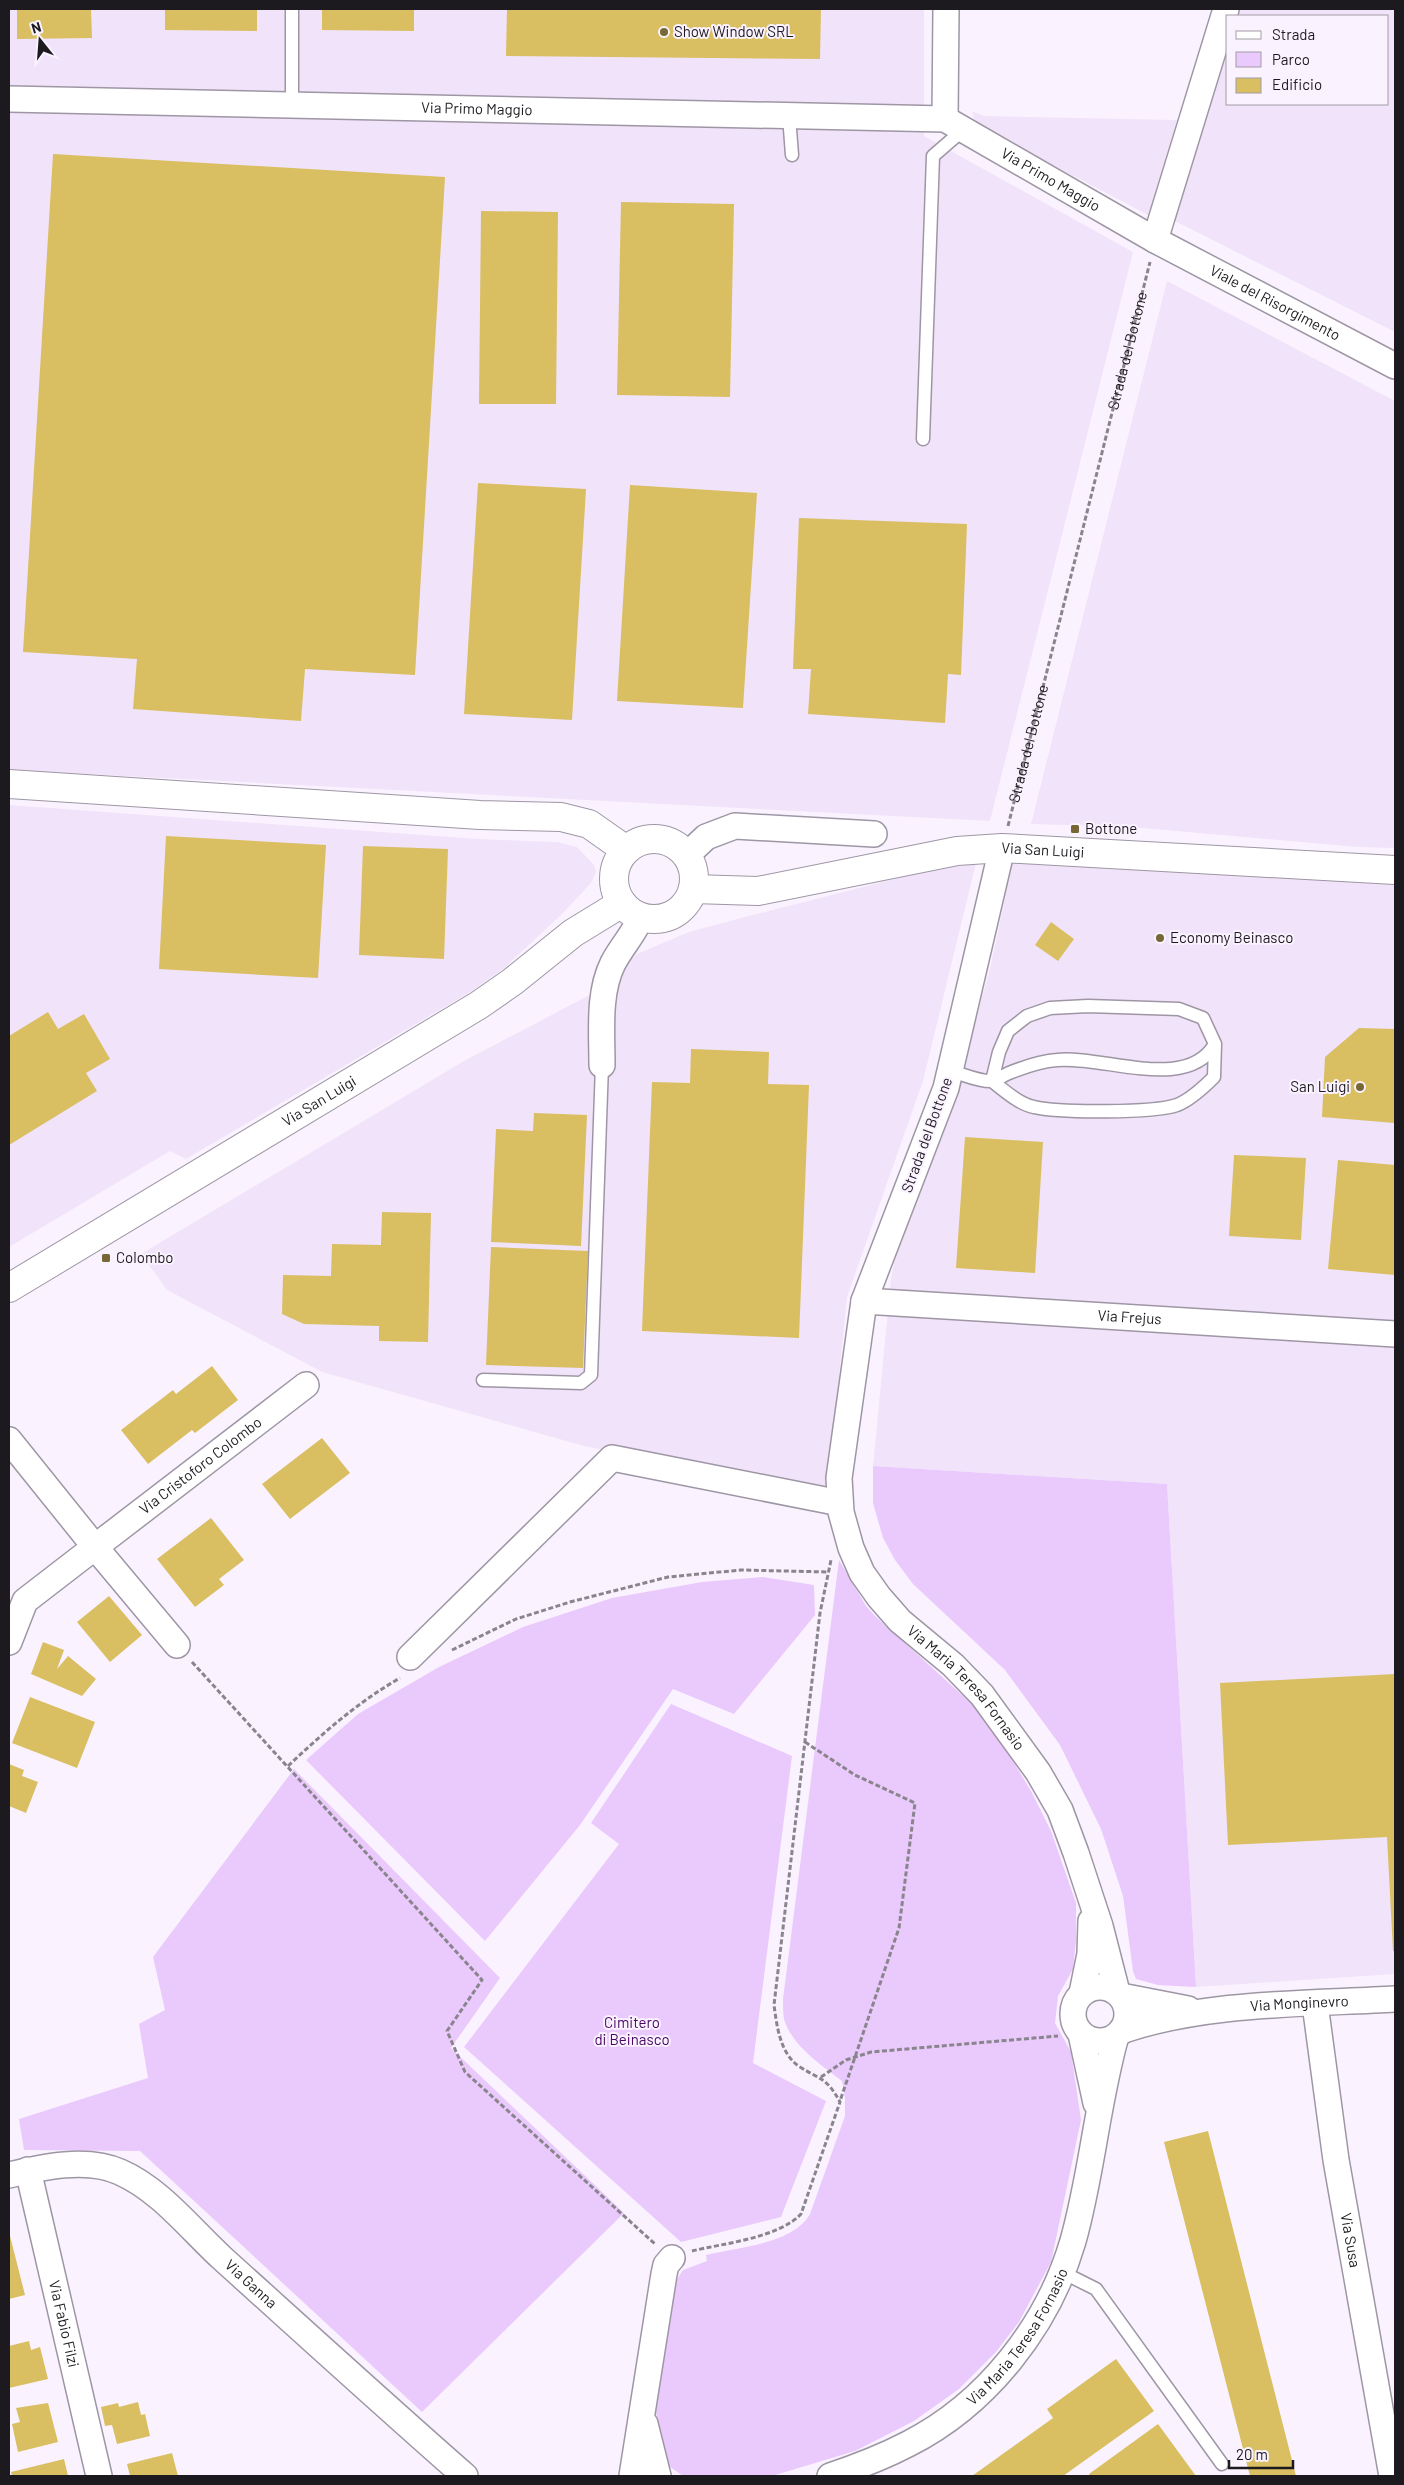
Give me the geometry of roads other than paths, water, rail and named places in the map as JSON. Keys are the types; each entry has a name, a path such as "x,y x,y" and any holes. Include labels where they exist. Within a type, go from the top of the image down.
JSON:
{"street":[{"path":"946,9 954,125"},
{"path":"1155,240 1226,9"},
{"name":"Via Primo Maggio","path":"9,99 789,116 954,125 1155,240"},
{"name":"Viale del Risorgimento","path":"1155,240 1395,366"},
{"path":"9,784 480,815 561,817 589,824 626,850"},
{"path":"686,856 706,837 735,826 874,834"},
{"path":"602,1065 602,1004 608,974 614,961 635,932 631,910 614,886 616,865 626,850 642,841 660,840 675,845 686,856 693,873 693,889"},
{"name":"Via San Luigi","path":"9,1288 480,1005 512,982 572,933 631,910 655,919 671,915 687,902 693,889 758,891 957,851 1002,848 1395,870"},
{"name":"Strada del Bottone","path":"839,1478 864,1301 950,1072 1002,848"},
{"name":"Via Frejus","path":"864,1301 1395,1334"},
{"name":"Via Cristoforo Colombo","path":"9,1642 25,1601 306,1385"},
{"path":"9,1440 177,1645"},
{"path":"408,1665 612,1458 840,1503"},
{"name":"Via Maria Teresa Fornasio","path":"830,2476 909,2444 949,2418 983,2390 1016,2352 1044,2312 1062,2272 1073,2240 1098,2113 1119,2034 1127,2017 1127,2010 1119,1994 1076,1853 1060,1810 1012,1732 982,1695 953,1665 900,1621 862,1574 851,1548 840,1503 839,1478"},
{"name":"Via Maria Teresa Fornasio","path":"1092,1904 1090,1954 1082,1993 1074,2007 1073,2015 1080,2032 1098,2113"},
{"path":"1082,1993 1100,1986 1119,1994"},
{"name":"Via Monginevro","path":"1119,1994 1157,2004 1205,2011"},
{"name":"Via Monginevro","path":"1119,2034 1161,2020 1205,2011 1395,1998"},
{"name":"Via Susa","path":"1315,2004 1336,2160 1392,2476"},
{"path":"1080,2032 1098,2041 1108,2040 1119,2034"},
{"name":"Via Ganna","path":"18,2172 91,2165 119,2171 146,2186 198,2236 465,2476"},
{"name":"Via Fabio Filzi","path":"18,2172 99,2476"},
{"path":"632,2476 664,2274 666,2264 672,2258"},
{"path":"643,2411 658,2476"}],"lane":[{"path":"292,9 292,105"},
{"path":"789,116 792,155"},
{"path":"923,439 933,156 954,125"},
{"path":"950,1072 992,1081 1011,1096 1033,1107 1069,1111 1145,1110 1177,1105 1214,1077 1215,1044 1203,1018 1179,1009 1088,1006 1050,1008 1027,1016 1008,1031 999,1052 992,1081"},
{"path":"992,1081 1018,1070 1055,1060 1078,1059 1161,1071 1200,1060 1208,1056 1215,1044"},
{"path":"483,1380 581,1383 591,1375 602,1065"},
{"path":"1062,2272 1096,2289 1222,2464"}],"place":[{"name":"Show Window SRL","path":"664,32"},
{"name":"Bottone","path":"1075,829"},
{"name":"Economy Beinasco","path":"1160,938"},
{"name":"San Luigi","path":"1360,1087"},
{"name":"Colombo","path":"106,1258"}],"park label":[{"name":"Cimitero di Beinasco","path":"632,2032"}]}
